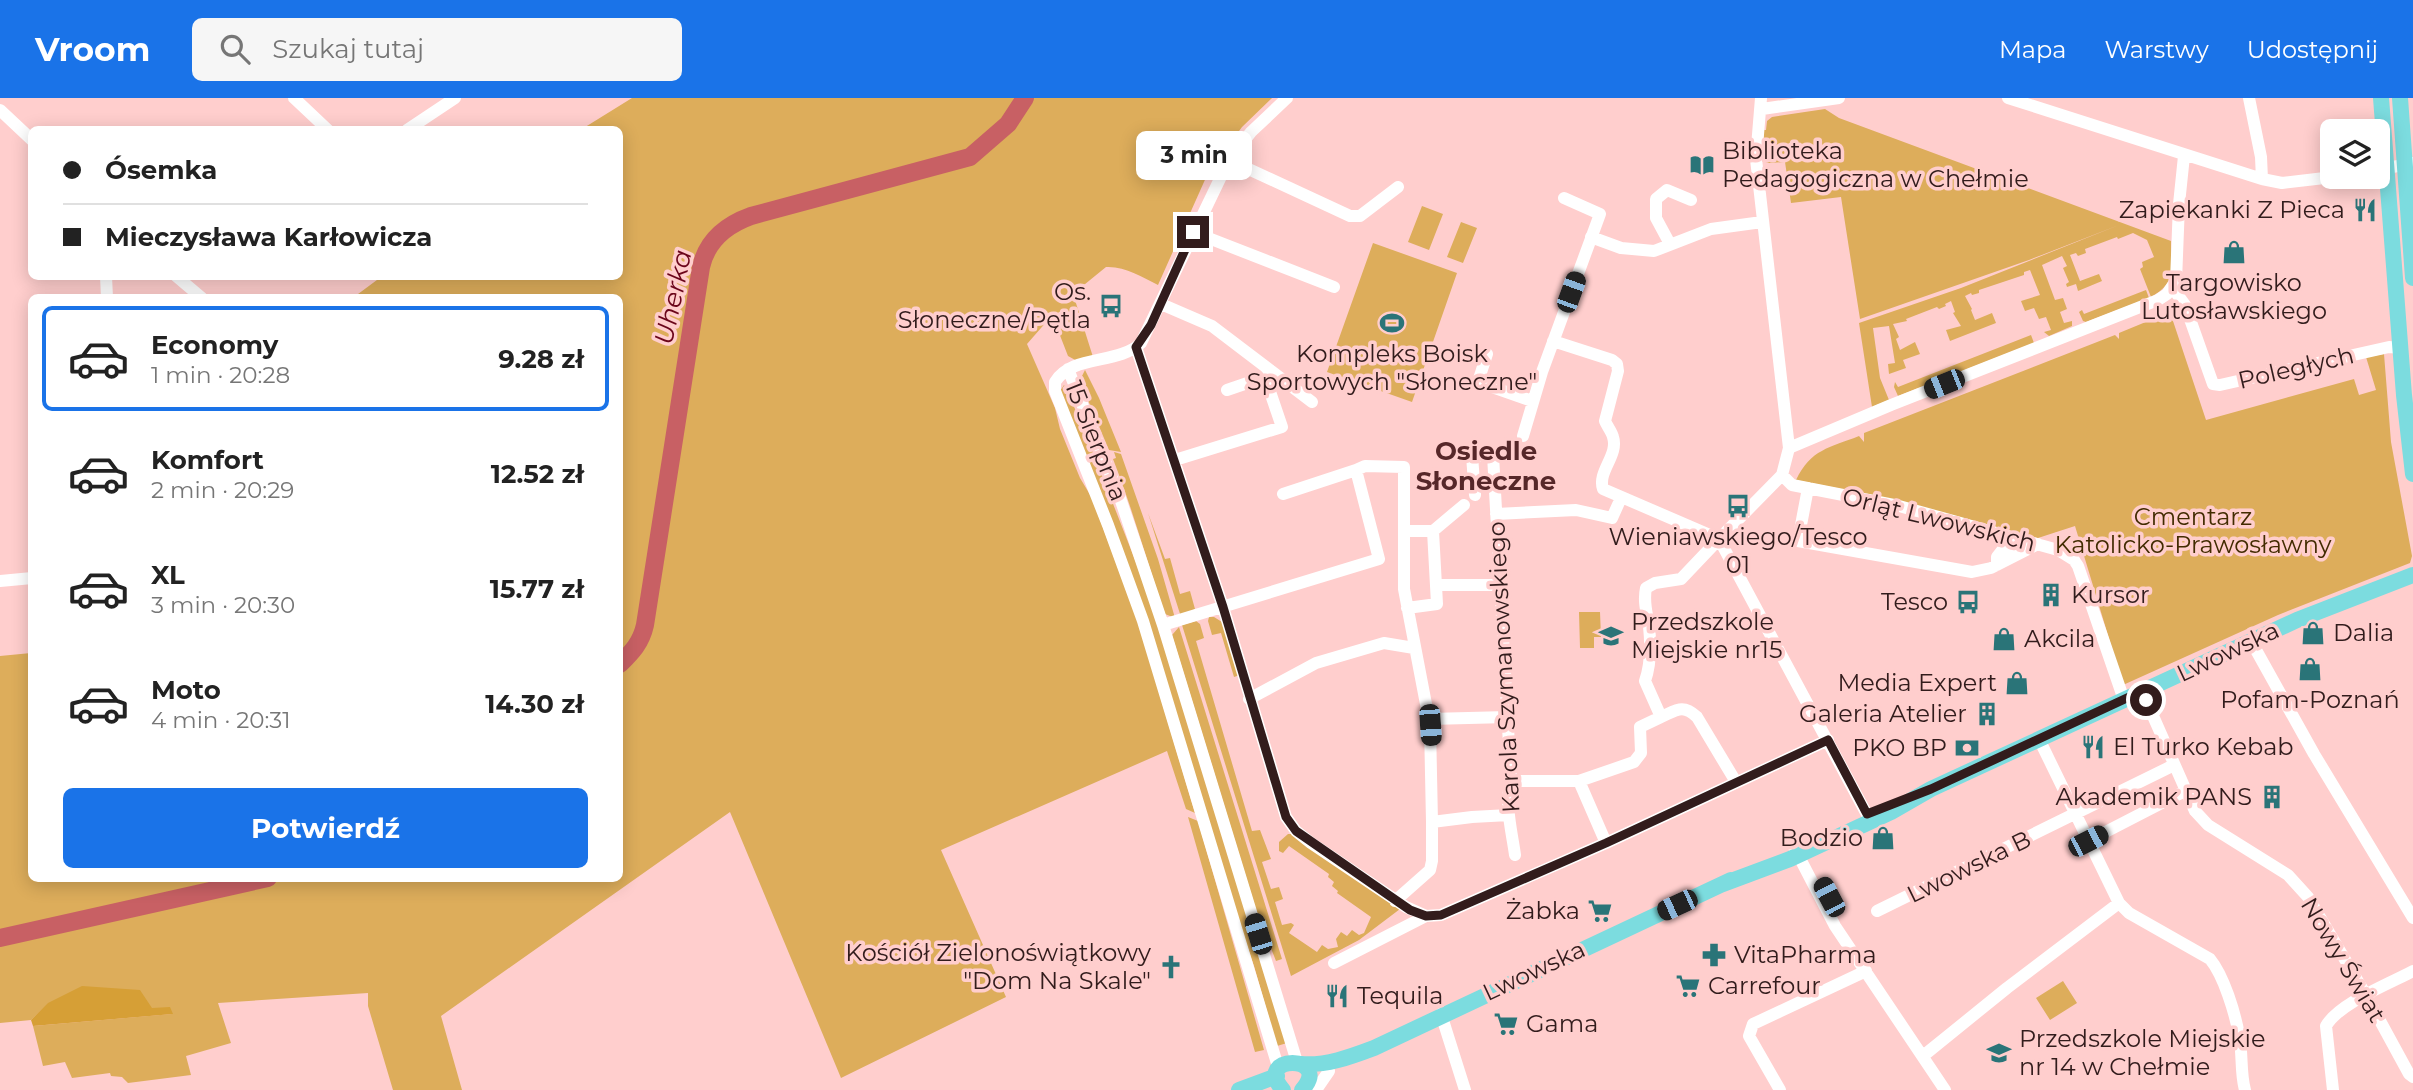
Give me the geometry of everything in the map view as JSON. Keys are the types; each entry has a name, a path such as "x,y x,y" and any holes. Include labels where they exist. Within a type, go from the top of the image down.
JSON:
{"main road":[{"path":"2381,98 2381,119"},
{"path":"2400,98 2409,163 2413,278"},
{"path":"2384,189 2407,438 2413,474"},
{"name":"Lwowska","path":"1309,1087 1327,1067 1346,1058 1374,1048 1441,1014 2251,641 2413,575"},
{"path":"1239,1090 1278,1083 1284,1064 1299,1063 1308,1071 1309,1087"},
{"name":"Lwowska","path":"1299,1063 1327,1067"}],"street":[{"path":"294,98 324,126"},
{"path":"413,126 455,98"},
{"path":"1068,369 1136,347 1144,338 1229,160 1251,132 1287,98"},
{"path":"1661,717 1645,681 1650,667 1649,627 1643,599 1646,588 1655,583 1681,579 1782,475 1789,448 1756,159 1762,103 1839,98"},
{"path":"2008,98 2185,156 2262,178 2282,183 2320,179"},
{"path":"2249,98 2261,157 2262,178"},
{"path":"0,110 28,135"},
{"path":"1789,448 2158,300 2172,288 2177,274 2178,215 2185,156"},
{"path":"1229,160 1350,216 1360,216 1398,187"},
{"path":"2390,167 2409,163"},
{"path":"1670,244 1656,218 1656,199 1667,190 1691,200"},
{"path":"1523,436 1532,401 1600,214 1564,198"},
{"path":"1591,237 1621,248 1654,251 1711,229 1762,222"},
{"path":"1193,232 1334,287"},
{"path":"187,280 199,294"},
{"name":"Poległych","path":"2172,288 2185,305 2213,384 2220,385 2389,347 2400,348"},
{"path":"1161,304 1212,326 1268,374 1312,402"},
{"path":"1553,341 1612,360 1616,365 1618,371 1605,421 1614,445 1601,484 1606,491 1621,498 1719,539 1869,818"},
{"path":"1136,347 1153,412 1175,460 1197,545 1223,607 1286,817 1311,843 1395,901 1426,916"},
{"path":"1487,354 1478,382 1532,401"},
{"name":"15 Sierpnia","path":"1278,1083 1272,1050 1143,621 1055,391 1055,382 1068,369 1120,498 1163,625 1299,1063"},
{"path":"1227,390 1268,374"},
{"path":"1175,460 1282,427 1268,374"},
{"name":"Karola Szymanowskiego","path":"1475,495 1472,456 1493,455 1511,781 1508,790 1509,815 1515,855"},
{"path":"1283,494 1365,466 1404,467 1404,589 1429,719 1433,861 1430,870 1395,901"},
{"path":"1356,470 1379,559"},
{"name":"Orląt Lwowskich","path":"1782,475 1792,485 1899,506 2033,547 2058,550 2067,554 2078,566 2123,700"},
{"path":"1808,488 1798,541 1972,572 1981,572 2033,547"},
{"path":"1496,514 1576,510 1612,518 1621,498"},
{"path":"1404,531 1433,531 1464,505"},
{"path":"1407,608 1437,604 1433,531"},
{"path":"1163,625 1404,553"},
{"path":"0,581 28,578"},
{"path":"1437,585 1500,585"},
{"path":"2251,641 2314,754 2413,918"},
{"path":"1249,699 1316,663 1384,643 1414,648"},
{"name":"Nowy Świat","path":"2142,691 2195,811 2208,825 2288,875 2308,897 2413,1077"},
{"path":"1511,781 1578,780 1634,762 1641,753 1640,727 1680,709 1689,709 1697,717 1737,782"},
{"path":"1429,719 1507,717"},
{"path":"2039,739 2119,903 2129,913 2210,959 2219,970 2239,1035 2241,1076 2245,1090"},
{"path":"1334,963 1426,916 1441,915 1606,843 1828,740"},
{"name":"Lwowska B","path":"1877,911 2174,765"},
{"path":"1578,780 1606,843"},
{"path":"2088,841 2185,791"},
{"path":"1432,822 1509,815"},
{"path":"1800,850 1835,926 1945,1090"},
{"path":"1923,1056 2119,903"},
{"path":"1780,1090 1749,1036 1753,1024 1866,971"},
{"path":"2333,1090 2326,1026 2331,1018 2366,995 2413,971"},
{"path":"1441,1014 1465,1090"},
{"path":"1293,1045 1327,1067"},
{"path":"1272,1050 1269,1069 1278,1083"}],"green space":[{"path":"632,98 1272,98 1242,127 1208,173 1158,285 1127,270 1106,267 1079,289 1075,300 1093,357 1077,361 1068,356 1054,320 1048,320 1027,344 1055,408 1060,429 1080,478 1092,498 1138,622 1195,813 1186,809 1167,751 941,850 1006,997 841,1078 730,812 441,1016 462,1090 393,1090 368,1006 368,993 218,1003 231,1043 186,1056 191,1075 128,1083 122,1077 111,1076 110,1073 72,1078 65,1062 43,1066 33,1026 172,1014 152,1008 49,1003 31,1020 0,1023 0,656 28,653 28,882 623,882 623,294 358,294 377,280 623,280 623,126 587,126"},
{"path":"1825,109 1839,118 2171,241 2172,267 2169,280 2151,297 2140,269 2143,267 2142,262 2154,257 2147,240 2133,233 2085,249 2086,253 2078,256 2076,253 2070,255 2080,281 2099,274 2102,281 2078,291 2076,284 2067,287 2069,282 2063,268 2067,266 2062,256 2042,265 2055,300 2063,298 2067,309 2060,312 2064,323 2072,321 2072,326 2049,336 2044,332 2051,330 2046,317 2039,319 2034,308 2025,311 2021,301 2040,295 2030,270 2024,272 2024,275 1979,290 1979,293 1965,296 1975,320 1992,313 1996,323 1950,341 1946,330 1961,326 1953,313 1955,312 1951,301 1939,309 1937,307 1906,319 1907,321 1893,324 1899,337 1896,339 1900,350 1915,342 1920,354 1903,360 1906,368 1889,374 1888,364 1895,363 1889,326 1873,328 1880,378 1889,400 1872,407 1859,323 1961,288 2119,225 2029,260 1860,319 1841,197 1791,203 1785,162 1762,161 1767,121 1772,117"},
{"path":"1422,206 1443,214 1429,250 1408,242"},
{"path":"1461,222 1477,228 1463,263 1447,257"},
{"name":"Kompleks Boisk Sportowych \"Słoneczne\"","path":"1373,243 1457,273 1412,402 1327,372"},
{"path":"2146,290 2149,298 2086,322 2079,312 2082,310 2084,314"},
{"name":"Cmentarz Katolicko-Prawosławny","path":"2170,312 2206,420 2354,379 2359,395 2376,390 2366,357 2384,354 2391,442 2412,556 2410,563 2278,615 2123,685 2075,526 2038,538 1891,499 1796,480 1808,462 1830,447 1859,436 1864,442 1864,433 2115,335 2119,339 2119,333"},
{"path":"2031,335 2034,343 1898,396 1894,387 1895,382 1898,387"},
{"path":"1085,370 1121,452 1109,450 1082,386 1081,378"},
{"path":"1064,385 1146,588 1287,1043 1277,1046 1254,966 1060,391"},
{"path":"1114,452 1121,454 1158,559 1175,618 1165,614 1113,459 1116,458"},
{"path":"1148,513 1165,559 1170,558 1180,594 1190,591 1195,609 1181,617"},
{"path":"1579,612 1600,612 1601,637 1594,637 1594,648 1580,648"},
{"path":"1209,617 1222,622 1240,675 1234,677 1221,633 1212,635"},
{"path":"1196,621 1200,624 1204,638 1196,641 1252,831 1260,830 1271,859 1262,862 1271,889 1279,887 1283,899 1275,902 1282,925 1294,925 1289,933 1317,952 1322,945 1328,949 1338,947 1336,939 1341,932 1347,936 1352,930 1359,935 1364,933 1371,917 1337,893 1329,874 1289,846 1283,853 1279,851 1279,842 1288,834 1292,834 1400,909 1359,940 1291,976 1182,625"},
{"path":"1179,627 1282,959 1276,961 1257,913 1172,635"},
{"path":"1188,817 1198,821 1264,1050 1255,1052"},
{"path":"2063,981 2077,1003 2050,1020 2036,998"}],"shaded area":[{"path":"82,986 140,990 152,1008 170,1007 173,1014 33,1026 31,1020 48,1003"}],"waterway":[{"name":"Uherka","path":"623,661 638,642 645,625 701,267 713,241 733,224 751,216 970,157 1008,124 1025,98"},
{"name":"Uherka","path":"0,938 250,882"}],"place":[{"name":"Biblioteka Pedagogiczna w Chełmie","path":"1702,165"},
{"name":"Zapiekanki Z Pieca","path":"2365,210"},
{"name":"Targowisko Lutosławskiego","path":"2234,252"},
{"name":"Os. Słoneczne/Pętla","path":"1111,306"},
{"name":"Kompleks Boisk Sportowych \"Słoneczne\"","path":"1392,323"},
{"name":"Wieniawskiego/Tesco 01","path":"1738,506"},
{"name":"Kursor","path":"2051,595"},
{"name":"Tesco","path":"1968,602"},
{"name":"Dalia","path":"2313,633"},
{"name":"Przedszkole Miejskie nr15","path":"1611,636"},
{"name":"Akcila","path":"2004,639"},
{"name":"Pofam-Poznań","path":"2310,669"},
{"name":"Media Expert","path":"2017,683"},
{"name":"Galeria Atelier","path":"1987,714"},
{"name":"El Turko Kebab","path":"2093,747"},
{"name":"PKO BP","path":"1967,748"},
{"name":"Akademik PANS","path":"2272,797"},
{"name":"Bodzio","path":"1883,838"},
{"name":"Żabka","path":"1600,911"},
{"name":"VitaPharma","path":"1714,955"},
{"name":"Kościół Zielonoświątkowy \"Dom Na Skale\"","path":"1171,967"},
{"name":"Carrefour","path":"1688,986"},
{"name":"Tequila","path":"1337,996"},
{"name":"Gama","path":"1506,1024"},
{"name":"Przedszkole Miejskie nr 14 w Chełmie","path":"1999,1053"}],"district":[{"name":"Osiedle Słoneczne","path":"1486,466"}],"route":[{"path":"1193,232 1151,325 1136,347 1223,607 1276,786 1286,817 1296,831 1410,910 1426,916 1441,915 1606,843 1828,740 1867,814 1931,789 2142,691 2146,700"}]}
